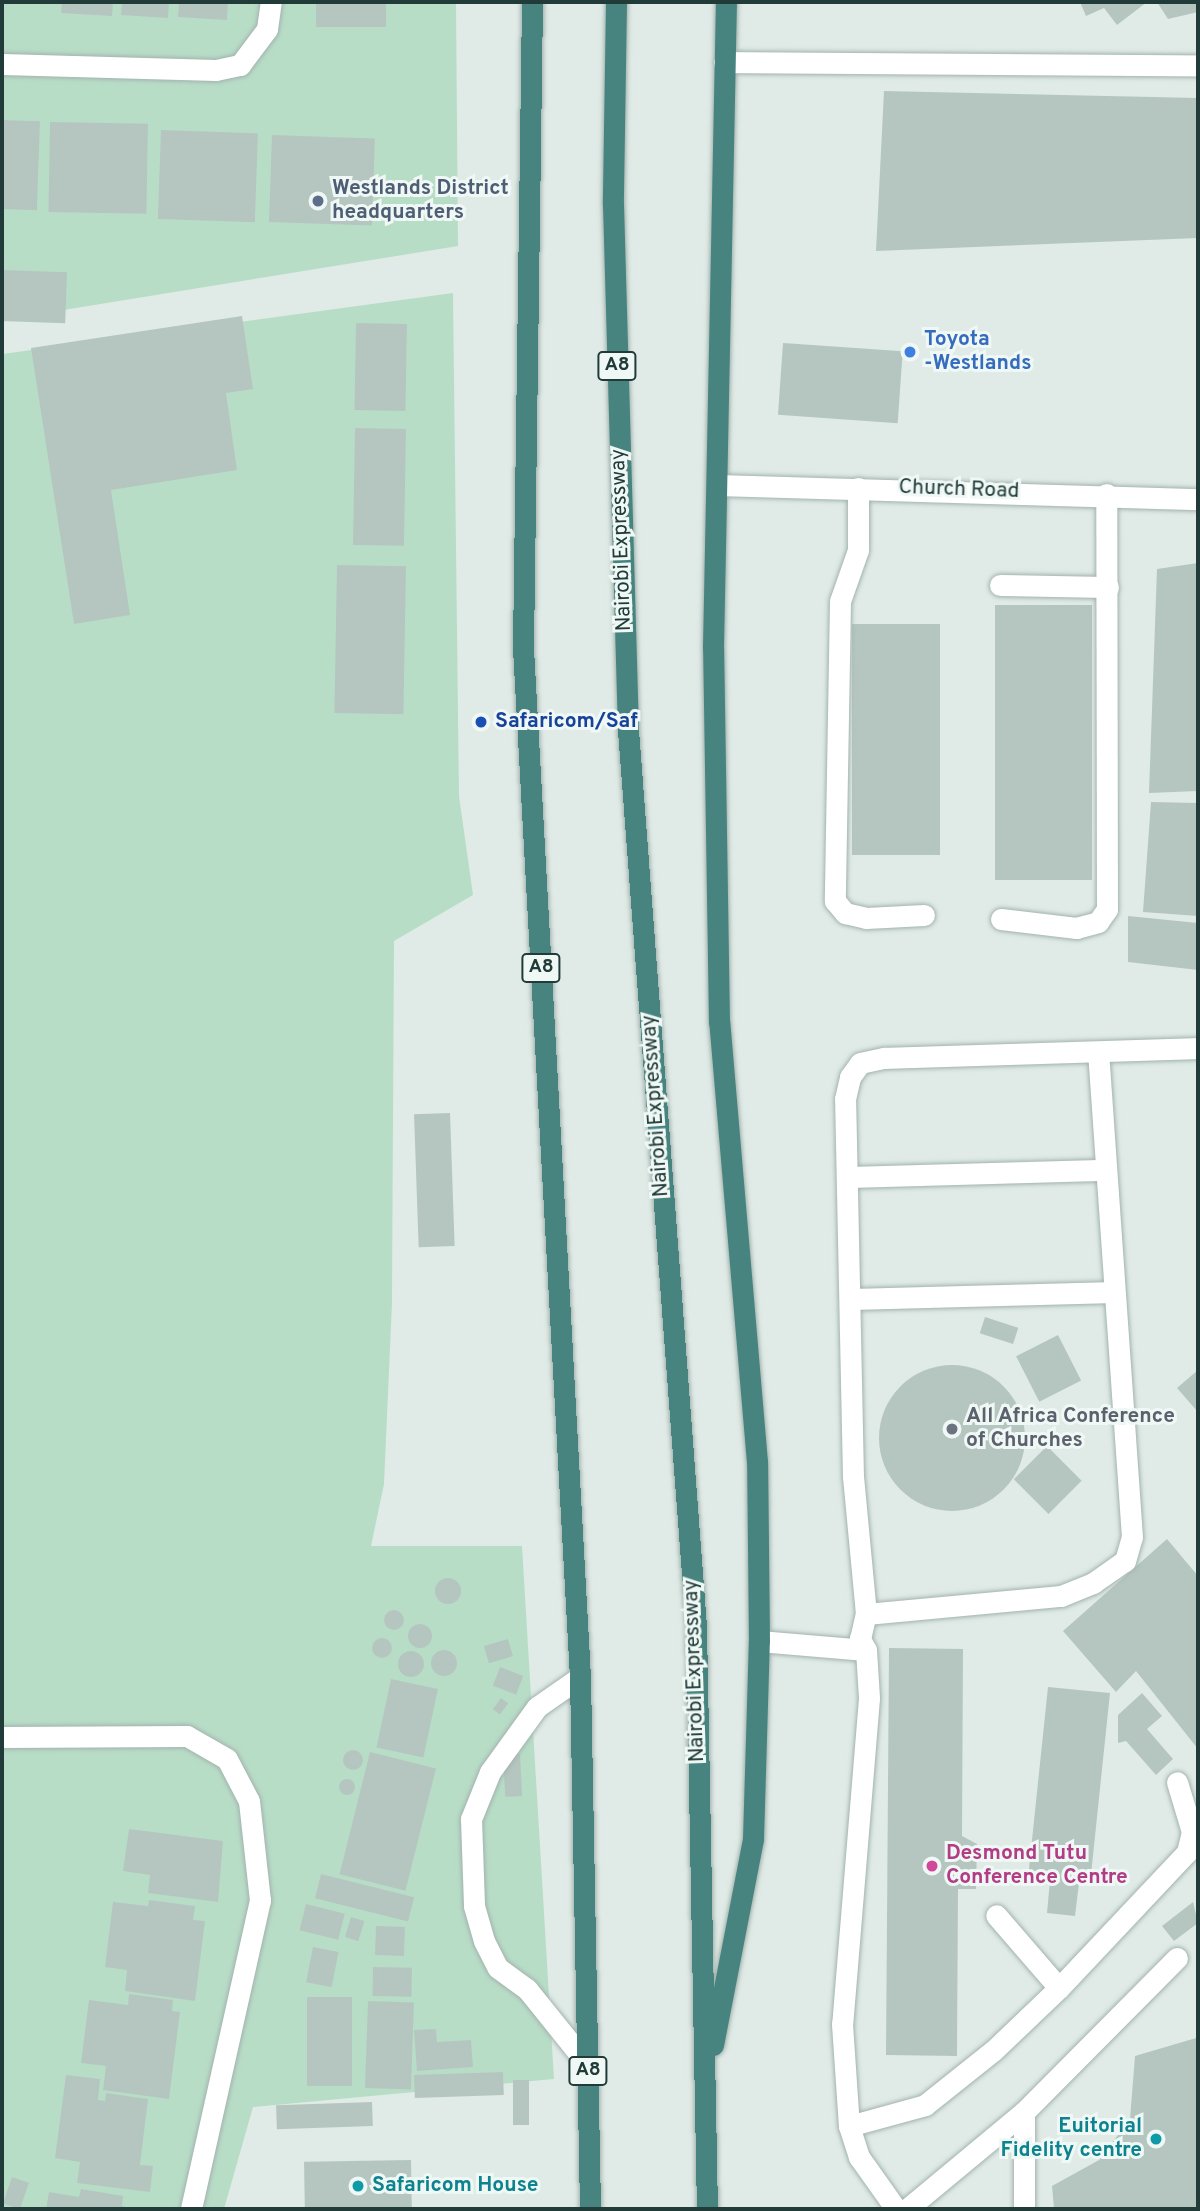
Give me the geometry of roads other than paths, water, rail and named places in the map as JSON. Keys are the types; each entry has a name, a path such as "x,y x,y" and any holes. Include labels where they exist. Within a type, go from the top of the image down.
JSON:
{"highway":[{"name":"A8","path":"532,2 523,648 580,1677 590,2209"},
{"name":"Nairobi Expressway","path":"616,2 613,204 628,730 696,1627 707,2209"},
{"path":"705,2086 753,1839 758,1641 757,1462 719,1022 713,647 719,485 726,2"}],"street":[{"path":"2,64 216,70 240,65 267,29 271,2"},
{"path":"724,62 1198,65"},
{"name":"Church Road","path":"719,485 1106,494 1198,499"},
{"path":"858,488 858,550 840,601 835,901 845,913 866,918 924,915"},
{"path":"1001,919 1076,928 1098,922 1108,909 1106,494"},
{"path":"1000,584 1108,587"},
{"path":"896,2209 859,2157 849,2126 842,2024 869,1698 866,1650 860,1639 866,1614 853,1477 850,1177 845,1099 850,1077 860,1063 1198,1048"},
{"path":"866,1614 1061,1597 1125,1561 1132,1537 1098,1052"},
{"path":"850,1177 1106,1170"},
{"path":"852,1299 1114,1292"},
{"path":"758,1641 866,1650"},
{"path":"580,1677 537,1707 490,1772 471,1819 474,1906 484,1941 498,1968 527,1989 544,2015 588,2065"},
{"path":"2,1737 187,1736 227,1759 249,1801 260,1900 191,2209"},
{"path":"849,2126 925,2105 993,2051 1059,1988 1186,1852 1192,1832 1177,1782"},
{"path":"996,1915 1059,1988"},
{"path":"907,2209 1024,2112 1177,1958"},
{"path":"1024,2112 1024,2209"}],"place":[{"name":"Westlands District headquarters","path":"318,201"},
{"name":"Toyota -Westlands","path":"910,352"},
{"name":"Safaricom/Saf","path":"481,722"},
{"name":"All Africa Conference of Churches","path":"952,1429"},
{"name":"Desmond Tutu Conference Centre","path":"932,1866"},
{"name":"Euitorial Fidelity centre","path":"1156,2139"},
{"name":"Safaricom House","path":"358,2186"}]}
